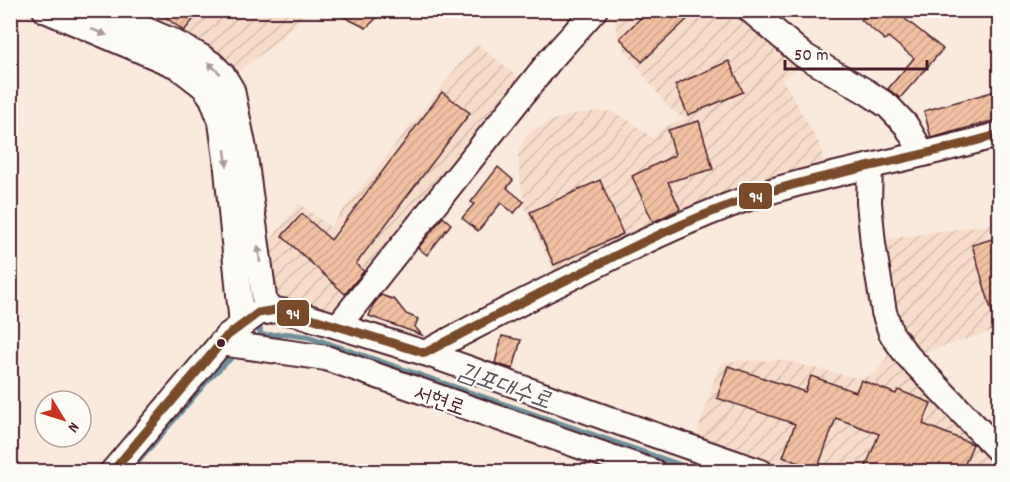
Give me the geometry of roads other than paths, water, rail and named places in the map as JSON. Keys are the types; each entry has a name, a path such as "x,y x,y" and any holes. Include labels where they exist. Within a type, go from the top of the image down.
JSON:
{"street":[{"path":"45,10 177,66 204,87 212,98 221,122 226,159 242,325"},
{"path":"100,10 172,41 200,56 212,64 232,90 246,160 266,312 258,314 227,336 112,471"},
{"path":"338,326 551,59 595,10"},
{"path":"750,10 803,55 888,106 906,125 923,154"},
{"name":"서현로","path":"425,352 541,292 700,216 751,198 999,134"},
{"path":"870,166 869,202 873,244 884,312 891,333 906,354 999,452"},
{"name":"서현로","path":"266,312 276,310 298,314 425,352 761,471"},
{"name":"서현로","path":"221,343 326,358 654,471"}],"waterway":[{"name":"김포대수로","path":"259,327 261,336 287,334 309,337 700,472"},
{"name":"김포대수로","path":"129,472 210,377 233,356"}]}
